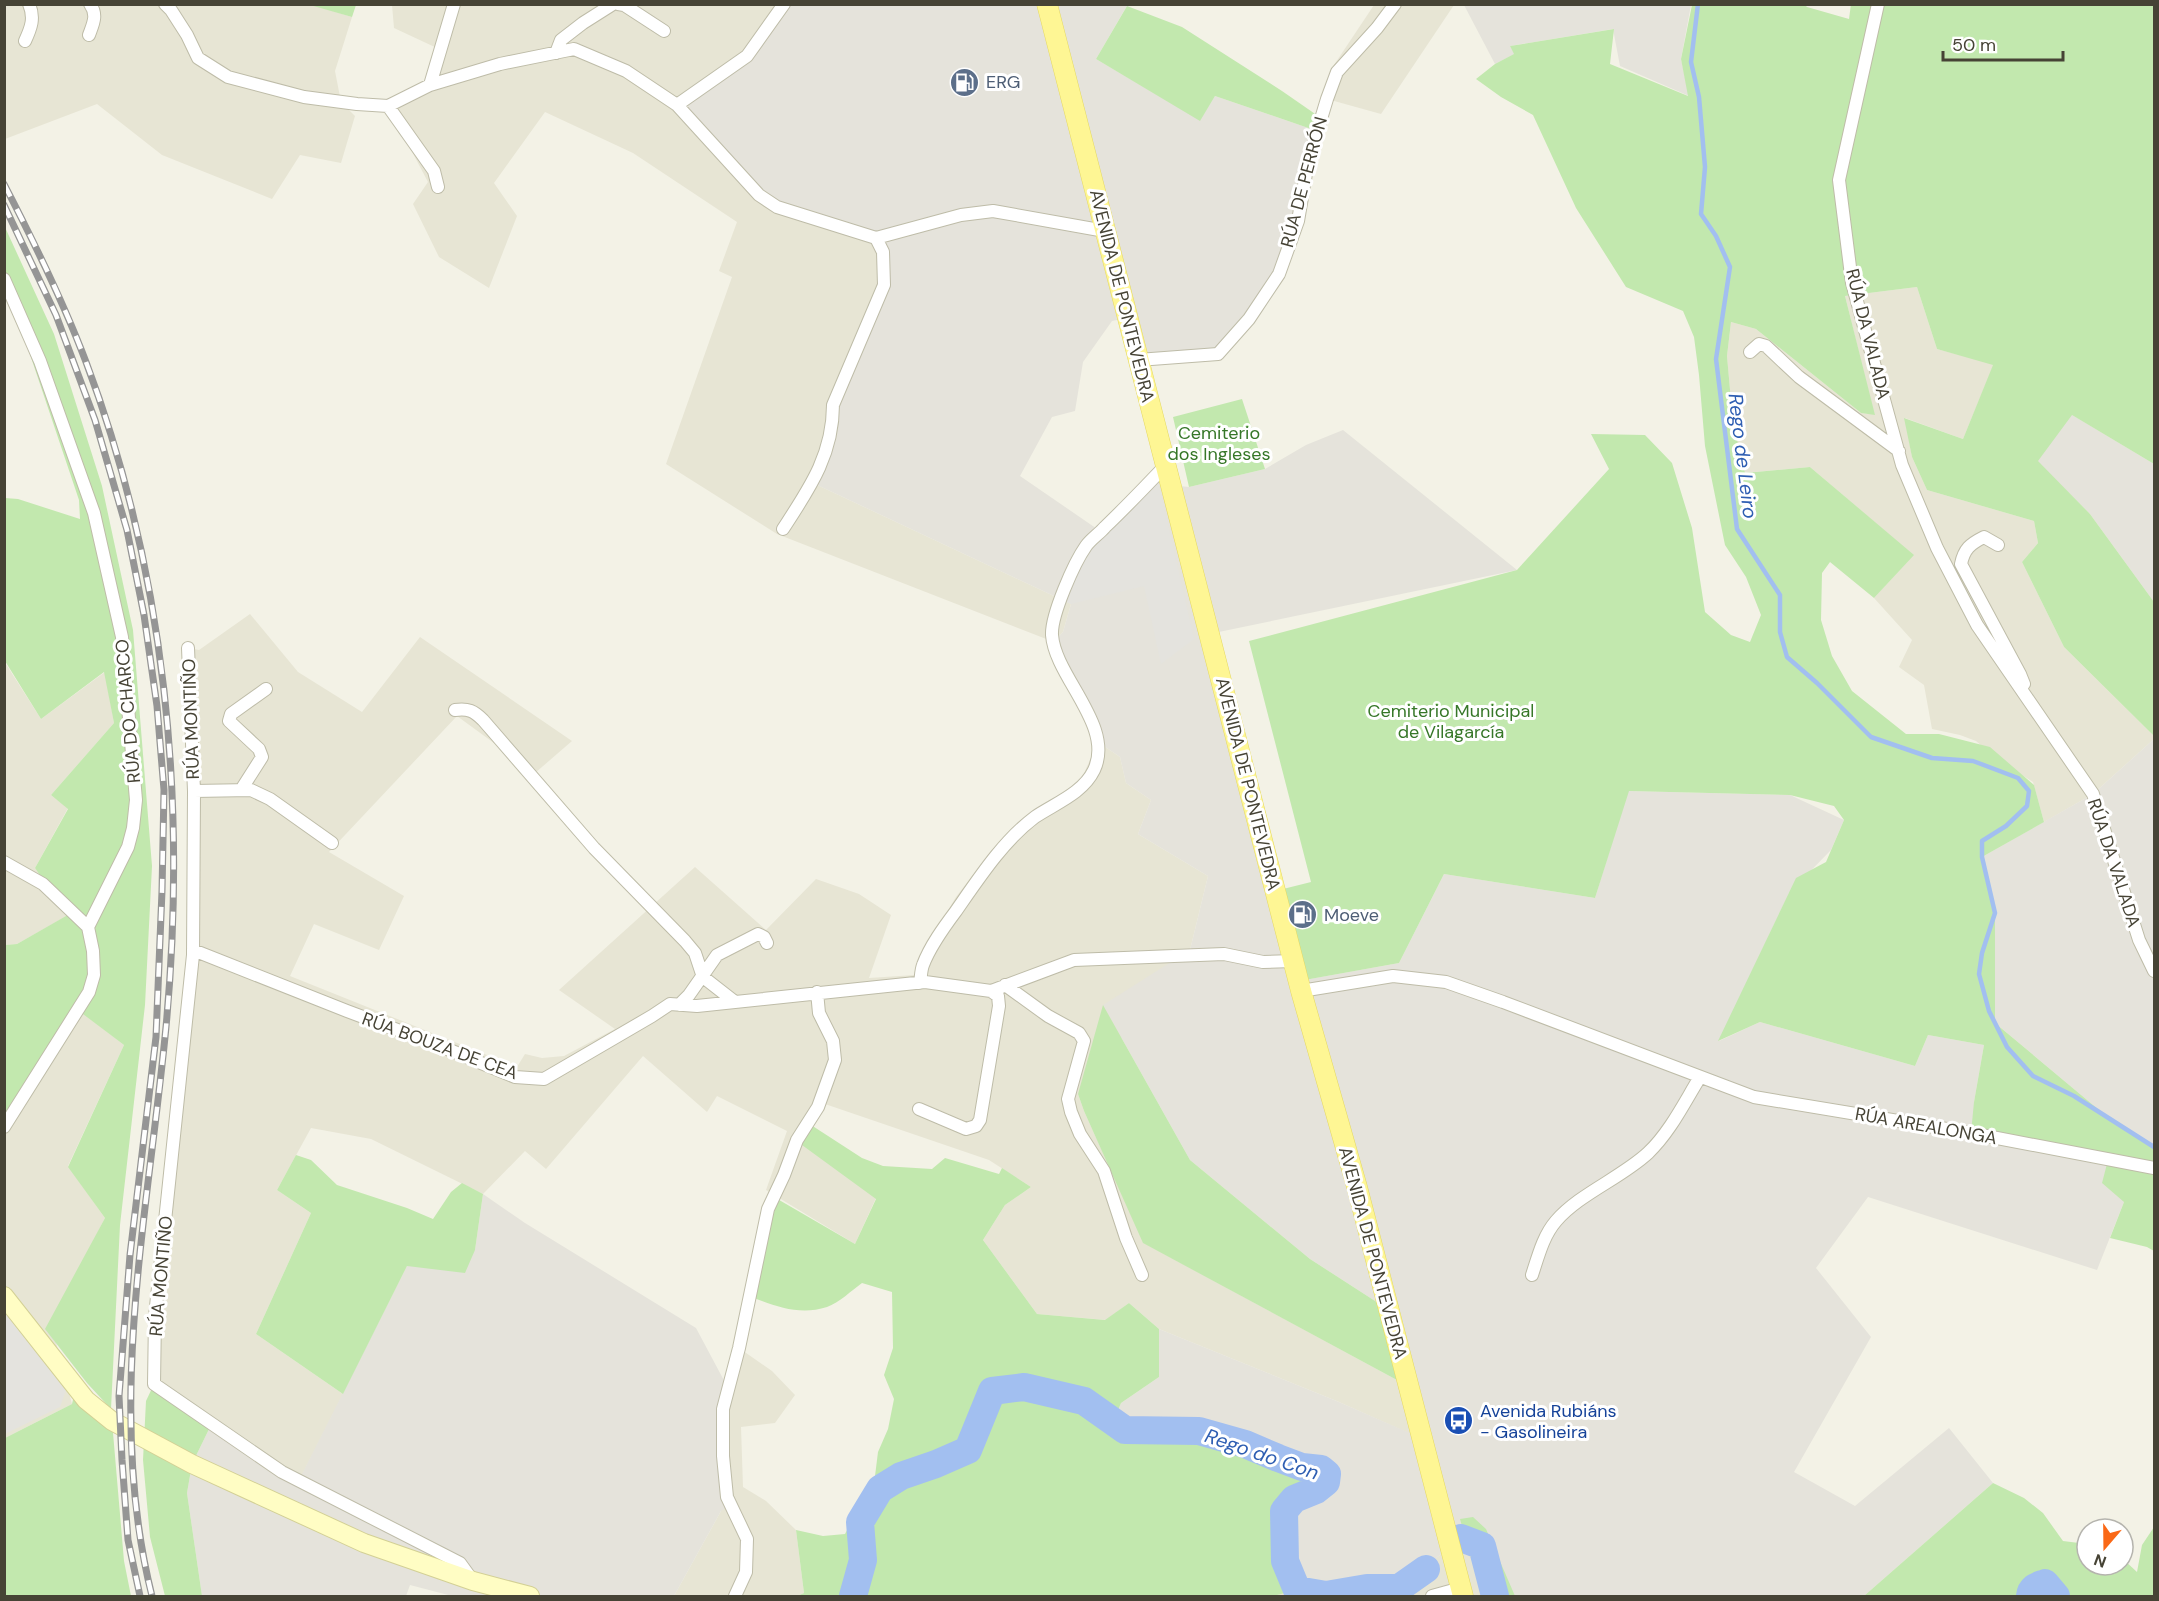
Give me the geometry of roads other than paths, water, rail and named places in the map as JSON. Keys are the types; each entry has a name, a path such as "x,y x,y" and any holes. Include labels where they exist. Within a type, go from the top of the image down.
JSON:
{"main road":[{"name":"AVENIDA DE PONTEVEDRA","path":"1047,4 1293,961 1357,1187 1462,1592"},
{"path":"4,1296 86,1400 112,1421 192,1464 364,1543 473,1581 530,1596"}],"street":[{"path":"26,41 32,28 32,11 29,4"},
{"path":"88,35 95,18 90,4"},
{"path":"165,4 187,35 198,58 228,77 304,97 357,104 388,106 430,85 500,64 574,49 626,71 677,105 759,195 777,207 876,238 960,214 993,211 1105,231"},
{"path":"430,85 454,4"},
{"path":"556,53 561,40 613,4"},
{"path":"618,4 624,5 664,32"},
{"path":"677,105 747,56 784,4"},
{"name":"RÚA DE PERRÓN","path":"1138,360 1218,354 1249,319 1278,274 1298,221 1308,162 1337,72 1377,28 1395,4"},
{"name":"RÚA DA VALADA","path":"1878,4 1839,180 1852,283 1899,451 1936,548 1977,625 2093,794 2139,940 2154,971"},
{"path":"388,106 434,171 438,187"},
{"path":"783,529 817,475 833,424 833,405 858,351 884,285 883,252 876,238"},
{"name":"RÚA DO CHARCO","path":"4,279 40,362 94,513 122,637 136,800 133,828 128,847 88,927"},
{"name":"RÚA DA VALADA","path":"1750,352 1759,344 1766,346 1799,376 1899,451"},
{"path":"920,983 923,965 942,931 983,873 1010,840 1034,818 1088,781 1096,766 1098,742 1089,715 1057,655 1052,634 1057,612 1065,588 1086,545 1166,465"},
{"name":"RÚA DA VALADA","path":"1998,545 1984,537 1972,543 1964,551 1961,564 2020,674 2029,699"},
{"name":"RÚA MONTIÑO","path":"188,648 194,791 193,950 155,1316 154,1384 282,1472 460,1563 473,1581"},
{"path":"241,790 262,757 259,749 229,721 231,714 266,689"},
{"path":"455,710 474,711 483,720 594,848 685,941 695,953 703,977 735,1002"},
{"name":"RÚA MONTIÑO","path":"194,791 251,790 270,799 332,843"},
{"path":"4,862 43,884 88,927 93,951 94,975 89,992 4,1127"},
{"name":"RÚA BOUZA DE CEA","path":"679,1005 703,977 717,955 758,934 764,937 767,943"},
{"name":"RÚA BOUZA DE CEA","path":"193,950 515,1077 544,1079 670,1004 697,1006 920,983 991,991 1074,960 1224,954 1263,962 1293,961"},
{"name":"RÚA AREALONGA","path":"1301,991 1393,975 1446,982 1754,1097 1971,1133 2154,1168"},
{"path":"1005,985 1048,1016 1079,1033 1084,1041 1068,1099 1071,1112 1080,1134 1104,1171 1126,1238 1142,1275"},
{"path":"919,1109 966,1129 976,1126 980,1120 999,1006 998,996 991,991"},
{"path":"735,1596 746,1572 747,1539 727,1497 723,1456 723,1409 739,1347 768,1209 784,1175 796,1140 818,1107 835,1060 833,1041 819,1013 818,992"},
{"path":"1532,1275 1546,1236 1556,1221 1573,1206 1647,1153 1664,1134 1700,1077"},
{"path":"1432,1596 1462,1592"}],"waterway":[{"name":"Rego de Leiro","path":"1698,4 1691,62 1699,97 1705,167 1701,214 1716,236 1730,267 1716,359 1737,529 1780,595 1780,632 1787,657 1817,683 1871,737 1932,758 1973,761 2018,778 2029,791 2027,806 2006,826 1982,841 1982,857 1995,913 1982,953 1979,974 1989,1011 2007,1047 2033,1076 2074,1096 2154,1147"},
{"name":"Rego do Con","path":"853,1596 863,1560 860,1522 880,1489 901,1476 968,1450 992,1391 1024,1387 1084,1401 1125,1430 1199,1431 1245,1444 1302,1467 1321,1469 1327,1474 1326,1482 1316,1490 1294,1499 1284,1511 1285,1561 1297,1590 1326,1595 1367,1588 1399,1588 1426,1569"},
{"name":"Rego do Con","path":"1461,1538 1482,1546 1495,1596"},
{"name":"Rego do Con","path":"2030,1596 2033,1589 2045,1583 2056,1596"}],"railway":[{"path":"4,184 68,317 113,442 135,524 152,606 164,690 171,774 174,858 172,943 166,1027 141,1240 131,1383 132,1455 138,1526 152,1596"},
{"path":"4,205 56,315 95,420 127,530 144,615 157,706 164,790 156,1037 130,1255 119,1396 128,1540 140,1596"}],"place":[{"name":"ERG","path":"965,82"},
{"name":"Moeve","path":"1303,915"},
{"name":"Avenida Rubiáns - Gasolineira","path":"1459,1421"}],"park label":[{"name":"Cemiterio dos Ingleses","path":"1219,443"},
{"name":"Cemiterio Municipal de Vilagarcía","path":"1451,721"}]}
